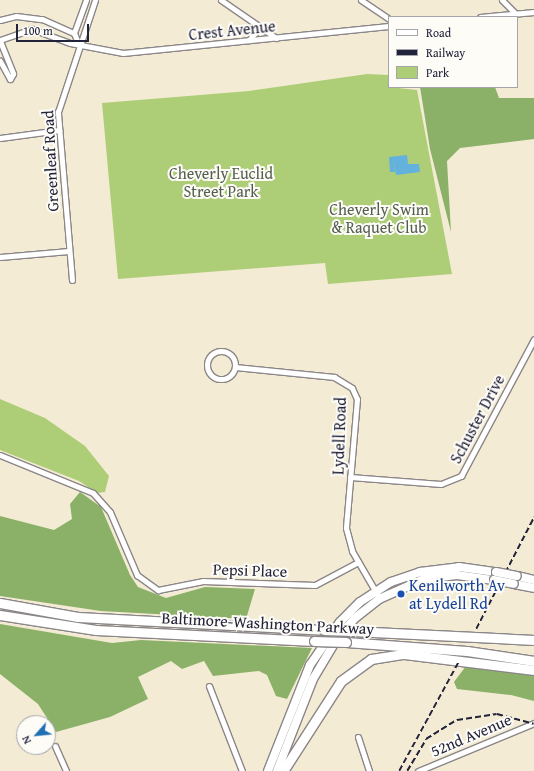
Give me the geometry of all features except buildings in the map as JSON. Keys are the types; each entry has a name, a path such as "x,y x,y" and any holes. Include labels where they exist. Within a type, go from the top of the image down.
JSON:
{"highway":[{"name":"Baltimore-Washington Parkway","path":"0,603 91,618 534,640"},
{"name":"Baltimore-Washington Parkway","path":"0,615 96,630 346,642 467,650 534,661"},
{"path":"283,771 341,681 371,659 404,654 534,670"}],"main road":[{"path":"268,771 310,665 340,622 375,591 406,576 438,568 496,572 534,580"},
{"path":"277,771 322,662 346,627 379,599 403,586 432,578 457,575 494,580 534,588"}],"street":[{"path":"78,43 74,33 86,0"},
{"name":"Greenleaf Road","path":"72,280 59,130 59,103 78,43 95,0"},
{"path":"221,0 276,38"},
{"path":"361,0 388,18"},
{"path":"502,0 516,13"},
{"path":"489,16 534,12"},
{"path":"0,20 33,16 74,33"},
{"path":"248,41 255,34 255,24"},
{"name":"Crest Avenue","path":"0,40 32,29 78,43 123,53 388,26"},
{"path":"0,40 12,74 10,78 0,61"},
{"path":"0,138 59,130"},
{"path":"0,257 69,251"},
{"name":"Schuster Drive","path":"350,477 441,484 461,476 534,339"},
{"path":"215,352 223,352 230,355 235,367 228,378 216,379 209,374 207,362 215,352"},
{"name":"Lydell Road","path":"235,367 334,377 348,383 356,399 346,528 358,562 379,599"},
{"name":"Pepsi Place","path":"0,455 74,483 101,500 116,523 140,580 162,591 203,581 315,586 358,562"},
{"path":"209,686 242,771"},
{"name":"52nd Avenue","path":"418,771 534,723"},
{"path":"358,737 369,771"},
{"path":"56,748 66,771"}],"green space":[{"name":"Cheverly Euclid Street Park","path":"367,74 388,75 388,88 417,90 452,274 328,284 325,263 118,279 102,103 249,91"},
{"path":"420,88 495,88 499,98 534,98 534,139 460,148 447,161 451,232 430,149"},
{"path":"0,399 45,418 85,446 109,476 105,492 97,493 79,481 0,450"},
{"path":"80,492 101,507 130,575 138,587 166,598 205,587 255,589 246,619 101,611 0,596 0,516 54,530 72,519 70,504"},
{"path":"0,624 112,643 141,640 312,648 287,699 276,696 267,675 259,671 213,676 204,661 182,669 171,661 138,677 148,699 110,717 56,732 56,715 45,715 38,704 0,674"},
{"path":"466,666 534,675 534,701 511,695 457,689 454,682"}],"water":[{"path":"407,155 408,164 419,164 420,172 396,175 393,158 395,172 390,172 389,157"}],"railway":[{"path":"476,629 534,517"},
{"path":"399,771 459,661"},
{"path":"407,771 426,739 457,720 497,714 534,724"}],"place":[{"name":"Kenilworth Av at Lydell Rd","path":"401,594"}],"park label":[{"name":"Cheverly Swim & Raquet Club","path":"379,218"}]}
